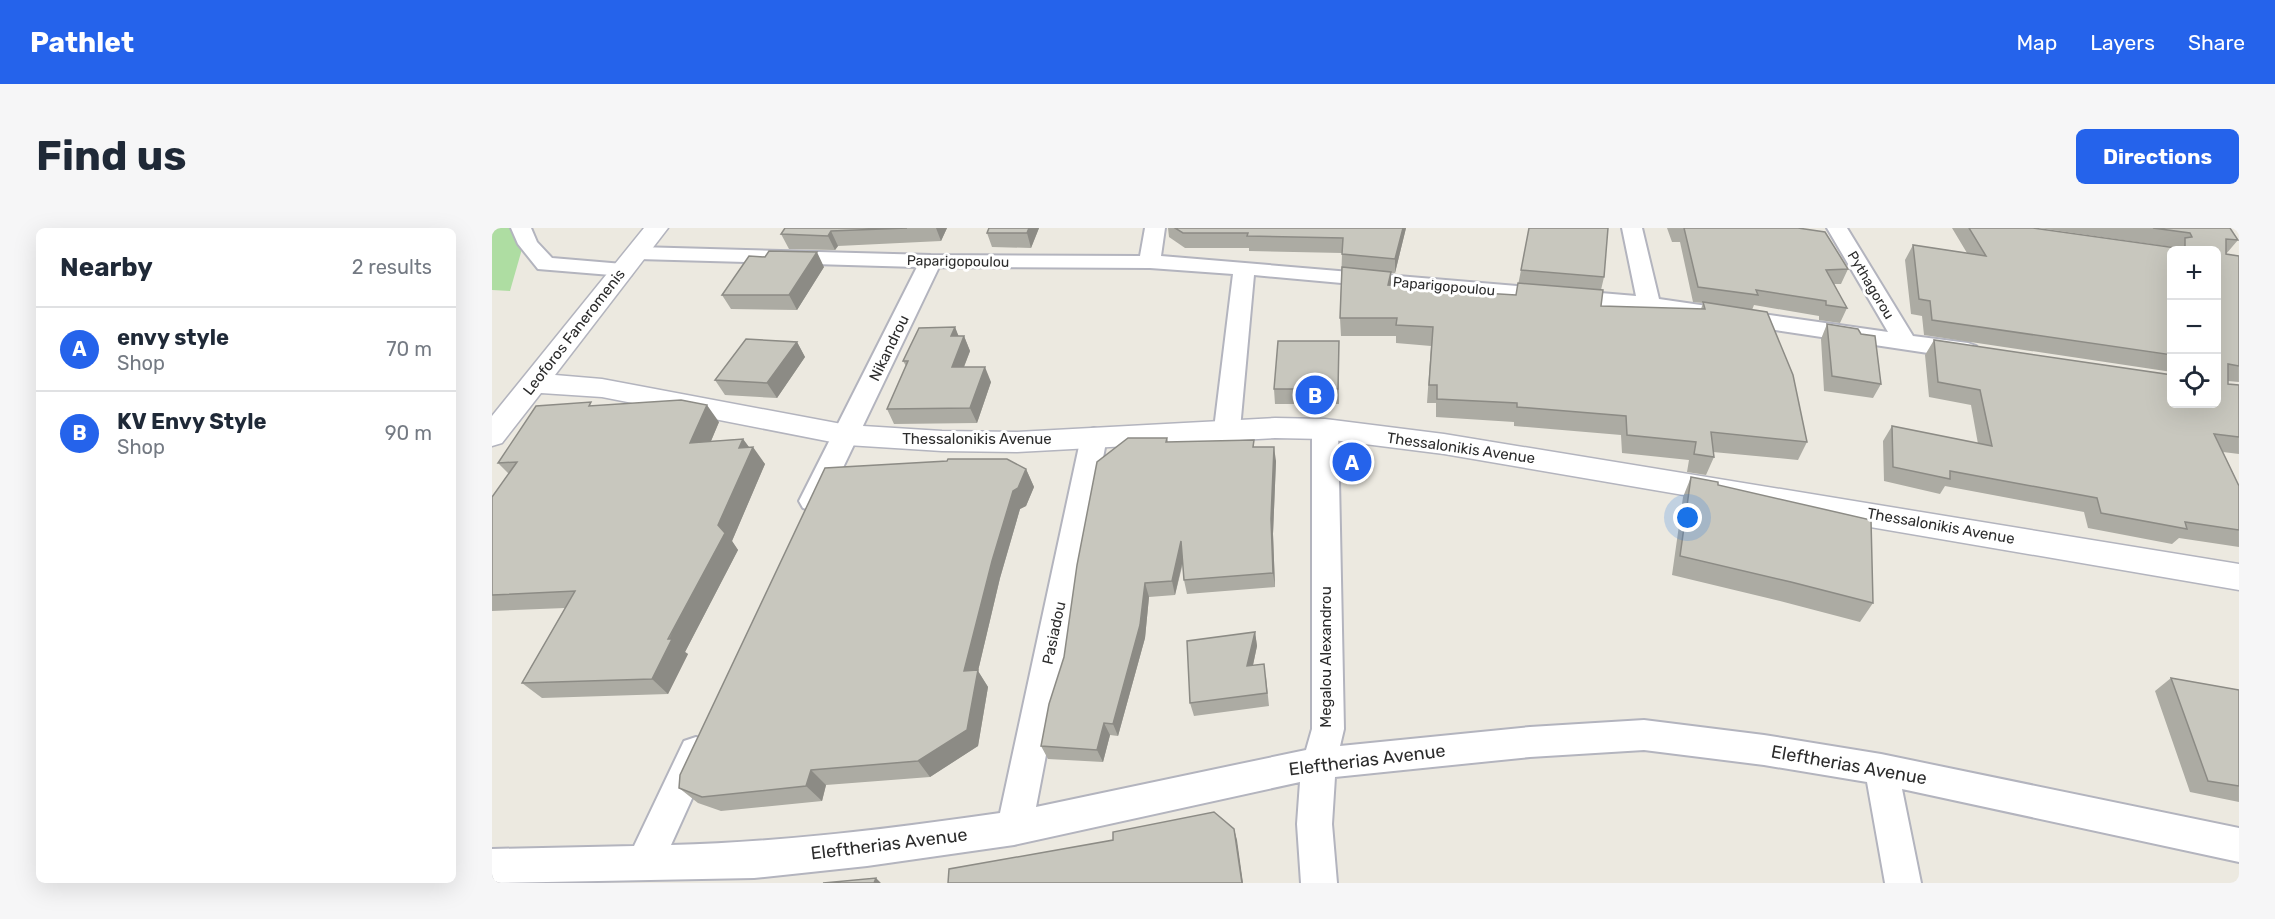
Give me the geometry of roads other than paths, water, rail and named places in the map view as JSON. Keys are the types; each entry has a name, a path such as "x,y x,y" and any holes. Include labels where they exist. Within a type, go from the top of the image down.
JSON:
{"street":[{"name":"Paparigopoulou","path":"521,228 528,244 546,264 1150,262 1244,268 1649,304 1986,354"},
{"name":"Leoforos Faneromenis","path":"492,436 656,228"},
{"path":"1150,262 1155,228"},
{"path":"1632,228 1649,304"},
{"name":"Pythagorou","path":"1837,228 1905,341"},
{"name":"Nikandrou","path":"800,528 848,435 931,261"},
{"path":"1227,429 1244,268"},
{"path":"576,329 578,362 602,388"},
{"name":"Thessalonikis Avenue","path":"535,383 602,388 848,435 942,441 1017,442 1227,429 1325,429 1456,446 2239,577"},
{"name":"Megalou Alexandrou","path":"1319,883 1312,824 1319,763 1328,729 1325,429"},
{"name":"Pasiadou","path":"1014,828 1094,437"},
{"path":"644,863 709,723"},
{"name":"Eleftherias Avenue","path":"492,867 765,859 867,849 1014,828 1319,763 1530,742 1644,735 1764,750 1881,769 2239,845"},
{"path":"1881,769 1903,883"}],"place":[{"name":"KV Envy Style","path":"1315,395"},
{"name":"envy style","path":"1352,462"}]}
